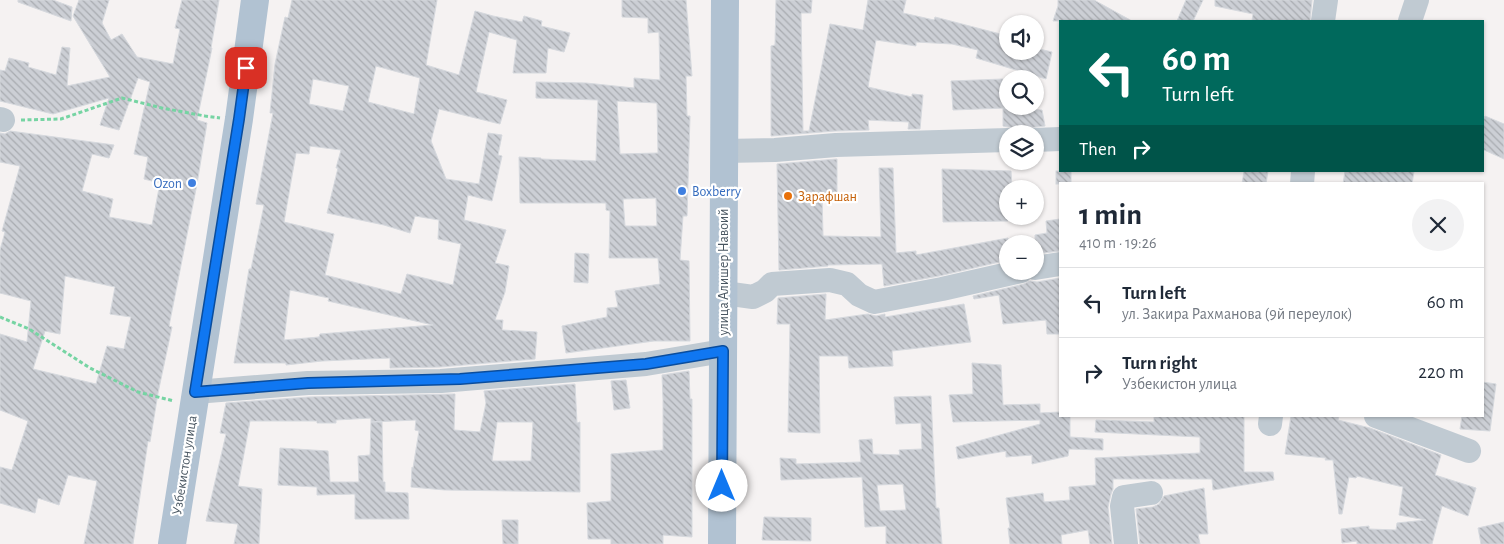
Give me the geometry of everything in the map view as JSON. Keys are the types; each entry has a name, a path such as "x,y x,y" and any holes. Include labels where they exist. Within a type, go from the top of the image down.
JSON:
{"main road":[{"name":"Узбекистон улица","path":"172,544 239,119 255,0"},
{"name":"улица Алишер Навоий","path":"722,544 725,0"}],"street":[{"path":"1323,20 1326,0"},
{"path":"1410,20 1417,0"},
{"path":"1044,140 1059,139"},
{"path":"724,151 775,150 836,145 999,140"},
{"path":"1044,267 1059,264"},
{"path":"724,293 753,297 765,291 772,284 830,280 847,284 858,295 874,302 999,276"},
{"path":"194,399 308,383 481,378 646,364 723,351"},
{"path":"1379,417 1469,451"},
{"path":"1126,544 1122,506 1124,497 1151,493"}],"path":[{"path":"2,120 61,119 122,98 205,116 239,119"},
{"path":"0,317 29,329 90,368 138,392 194,399"}],"building":[{"path":"18,0 53,0 72,7 71,21 18,2"},
{"path":"79,0 109,0 102,23 111,40 122,34 137,57 173,64 180,29 175,28 182,0 219,0 212,48 197,120 207,123 169,326 172,327 150,442 148,441 133,544 84,544 97,481 68,475 59,505 38,498 35,513 0,503 0,467 12,470 28,421 0,410 0,334 27,342 31,301 0,293 0,250 5,232 2,231 20,166 0,162 0,133 5,134 10,131 114,145 109,158 92,154 82,191 113,199 109,217 152,225 160,183 144,179 148,157 134,154 150,82 138,78 119,130 100,125 109,98 53,114 0,101 0,70 5,71 9,58 29,63 28,67 56,75 62,47 70,48 67,86 110,77 73,16","holes":["65,276 115,287 110,314 131,317 124,349 107,346 96,384 33,369 45,331 60,334"]},
{"path":"292,0 437,0 426,65 459,75 475,11 522,22 524,16 542,21 541,26 570,33 564,52 548,48 546,73 513,73 517,40 489,32 476,92 507,100 500,124 439,109 431,141 446,179 479,184 488,133 502,135 498,155 502,156 492,201 468,195 464,220 506,230 495,263 509,266 505,292 495,320 503,320 502,330 537,332 535,359 440,367 390,368 390,358 322,361 286,365 286,363 234,363 249,269 251,269 264,205 256,204 273,113 270,113 275,64 285,17 288,18","holes":["376,66 420,78 414,114 368,102","313,79 349,86 343,111 309,104","310,146 341,150 327,213 384,225 410,233 415,216 439,220 438,239 461,244 453,285 407,274 401,294 325,275 334,234 284,222 296,153 309,154","290,290 329,298 328,301 433,325 320,334 319,337 284,340"]},
{"path":"622,0 686,0 692,76 686,76 687,116 690,116 687,216 683,216 680,260 689,261 690,341 654,341 566,353 562,326 607,317 607,308 618,307 615,291 660,284 658,258 609,258 610,211 606,210 606,203 520,203 519,157 596,161 598,100 536,98 536,82 586,83 634,88 634,78 660,80 659,32 648,33 648,18 622,17","holes":["617,101 657,103 658,153 620,154","656,198 657,226 625,226 623,199"]},
{"path":"776,0 812,0 811,13 801,13 803,131 809,131 830,24 863,30 868,0 906,0 903,13 934,20 935,17 999,34 999,60 1044,60 1044,50 1052,52 1046,79 1044,78 1044,70 1016,70 976,58 978,50 952,44 916,42 916,46 876,40 868,87 912,97 912,94 923,95 920,129 908,129 909,122 868,120 869,130 771,136 771,46 775,45"},
{"path":"1058,0 1094,0 1130,20 1053,21"},
{"path":"1186,0 1203,0 1193,20 1177,20"},
{"path":"1215,0 1312,0 1310,20 1252,20 1253,14 1215,6"},
{"path":"999,79 999,108 953,110 951,81"},
{"path":"1003,115 1043,115 1045,126 1044,125 1003,125"},
{"path":"1485,116 1504,124 1504,159 1484,150"},
{"path":"837,159 837,194 822,195 823,236 881,237 879,168 893,168 896,253 916,251 916,255 999,240 999,262 884,286 882,264 828,265 779,270 777,164"},
{"path":"942,169 1011,171 1012,180 999,180 999,221 943,222"},
{"path":"1056,171 1071,172 1071,182 1059,182 1059,184 1056,184"},
{"path":"1244,172 1268,172 1266,182 1242,182"},
{"path":"1345,172 1414,172 1412,182 1343,182"},
{"path":"1059,219 1059,251 1044,253 1044,235 1035,235 1047,233 1046,221"},
{"path":"575,253 589,254 588,283 574,282"},
{"path":"1059,278 1059,334 1047,334 1046,320 1003,324 999,295 974,299 973,296 1030,281 1037,282"},
{"path":"826,294 825,320 868,314 876,316 885,314 885,317 964,304 971,342 892,351 893,366 849,368 848,356 819,356 820,433 788,432 790,324 777,324 778,298"},
{"path":"972,363 1001,365 1003,405 1040,404 1040,413 1059,412 1059,417 1070,417 1070,437 1103,439 1103,450 1069,449 1068,456 1032,464 1032,455 1006,457 1006,451 958,459 956,447 1040,424 1040,420 953,422 949,395 973,394"},
{"path":"689,371 690,399 692,399 692,537 663,535 663,544 611,544 611,539 588,539 587,503 611,501 611,454 663,450 662,375"},
{"path":"626,380 630,408 614,410 611,381"},
{"path":"1484,382 1496,384 1490,431 1460,429 1462,417 1484,417"},
{"path":"575,384 577,423 580,422 580,492 445,490 411,487 412,467 419,431 415,430 416,420 371,422 371,418 336,420 336,423 317,423 317,421 250,421 238,486 262,489 259,544 234,544 238,524 206,521 226,434 220,433 226,403 309,397 455,394 454,430 480,432 486,403 484,391","holes":["497,422 533,422 531,461 492,461"]},
{"path":"931,396 936,508 939,508 942,544 886,544 886,526 865,527 862,477 781,480 780,458 796,459 796,464 861,462 859,440 872,439 873,454 900,455 899,450 922,449 921,423 896,424 894,397","holes":["903,484 906,510 880,511 877,485"]},
{"path":"1154,417 1244,417 1244,472 1273,472 1274,480 1213,490 1212,479 1113,479 1113,489 1108,507 1112,544 1090,544 1088,530 1061,535 1062,544 1010,544 1006,498 1043,493 1044,502 1070,500 1069,487 1096,485 1095,458 1200,453 1200,437 1095,432 1096,420 1154,422"},
{"path":"1291,417 1339,417 1338,420 1370,428 1441,455 1435,475 1476,488 1468,516 1442,506 1432,544 1357,544 1357,541 1342,543 1341,529 1369,526 1369,529 1396,530 1397,523 1426,520 1399,515 1403,487 1357,476 1356,478 1349,477 1342,514 1339,514 1333,460 1285,454"},
{"path":"371,422 382,422 383,482 385,482 385,492 408,493 409,519 355,519 355,494 317,495 317,487 278,485 280,448 328,451 330,482 359,482 358,456 370,455"},
{"path":"1204,488 1208,534 1198,534 1200,544 1140,544 1136,509 1153,507 1159,504 1164,496"},
{"path":"764,517 811,518 811,541 762,540"},
{"path":"502,520 518,520 518,544 503,544"},
{"path":"1504,522 1504,544 1481,544 1478,528"}],"place":[{"name":"Ozon","path":"192,183"},
{"name":"Boxberry","path":"682,191"},
{"name":"Зарафшан","path":"788,196"}],"route":[{"path":"246,68 195,392 308,383 460,379 589,369 646,364 723,351 722,486"}]}
